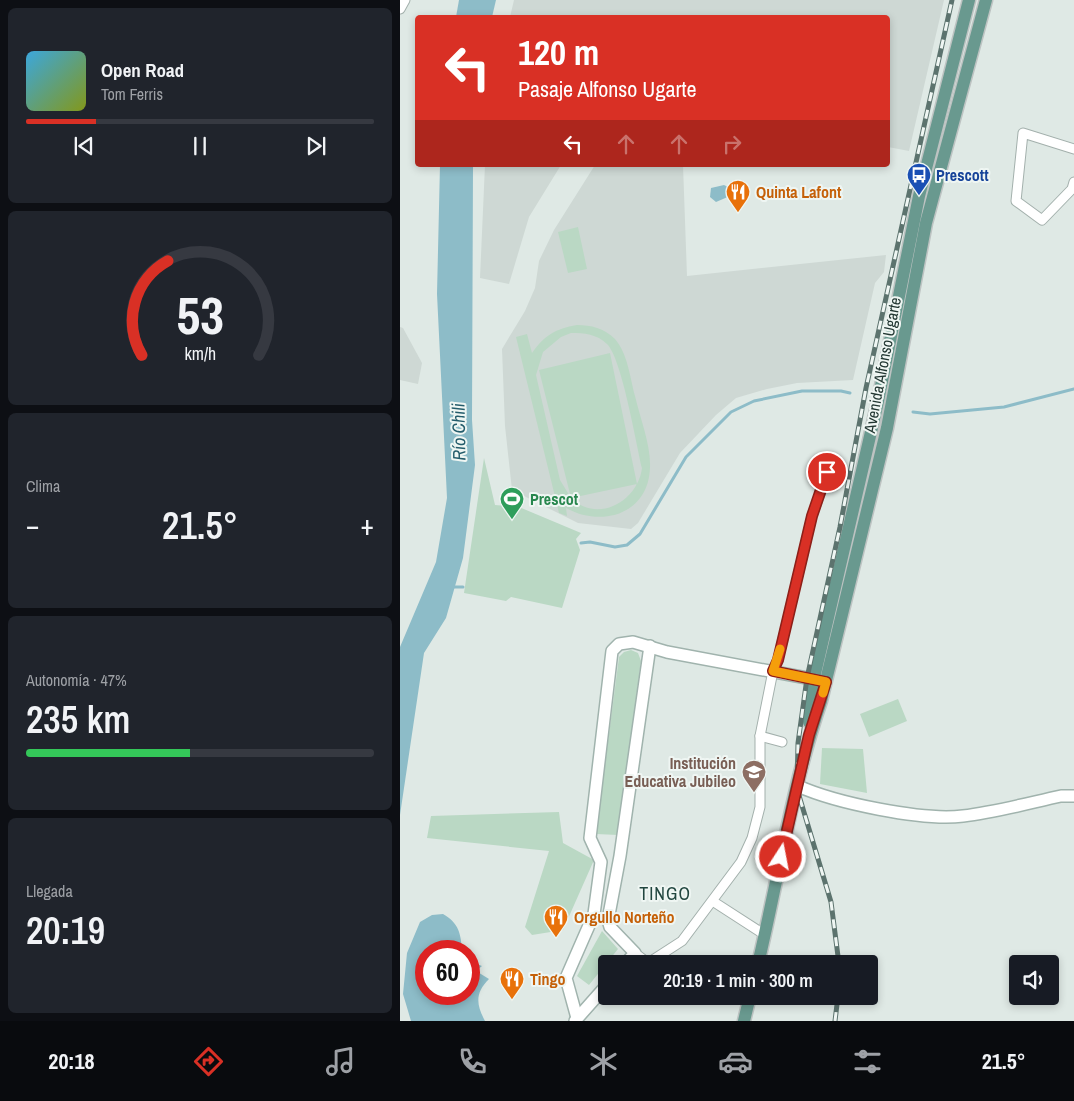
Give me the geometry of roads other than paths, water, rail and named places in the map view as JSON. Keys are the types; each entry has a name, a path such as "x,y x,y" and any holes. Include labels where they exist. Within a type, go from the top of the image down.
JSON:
{"main road":[{"name":"Avenida Alfonso Ugarte","path":"760,955 788,818 798,786 809,735 919,196 969,0"},
{"name":"Avenida Alfonso Ugarte","path":"820,680 891,412 926,223 986,0"},
{"path":"744,1021 748,1005"}],"street":[{"path":"400,9 405,0"},
{"path":"1074,149 1023,134 1016,201 1042,220 1072,189 1074,182"},
{"path":"650,646 620,856 608,920 610,927 635,953 648,962 665,954 682,942 714,902 741,862 752,838 760,807 760,736 773,671 778,660 812,516 832,461"},
{"path":"576,1019 566,978 594,914 601,862 590,838 607,668 612,651 618,644 633,642 667,652 820,680"},
{"path":"760,736 782,742"},
{"path":"798,786 832,799 920,816 962,816 1061,796 1074,796"},
{"path":"598,856 620,856"},
{"path":"714,902 765,935"},
{"path":"594,914 608,920"},
{"path":"576,1019 598,995"}],"water":[{"path":"459,0 496,0 492,15 456,15"},
{"name":"Río Chili","path":"440,167 473,167 472,420 475,465 463,558 446,618 424,653 400,815 400,647 436,562 447,498 437,294"},
{"path":"724,185 732,189 730,196 716,202 710,197 711,188"},
{"path":"443,914 453,921 461,940 415,940 415,1005 479,1005 485,1021 411,1021 403,994 407,953 420,922 432,915"},
{"path":"480,973 489,979 480,992"}],"waterway":[{"path":"913,412 930,414 1004,407 1074,389"},
{"path":"581,543 590,542 615,547 627,545 640,534 686,457 731,412 754,401 802,391 841,391 850,393"},
{"path":"451,587 463,587"}],"railway":[{"path":"838,955 831,902 797,789 798,743 807,678 840,527 866,388 952,0"},
{"path":"835,1021 837,1005"}],"place":[{"name":"Prescott","path":"919,196"},
{"name":"Quinta Lafont","path":"738,213"},
{"name":"Prescot","path":"512,520"},
{"name":"Institución Educativa Jubileo","path":"754,793"},
{"name":"Orgullo Norteño","path":"556,938"},
{"name":"Tingo","path":"512,1000"}],"district":[{"name":"TINGO","path":"665,894"}]}
